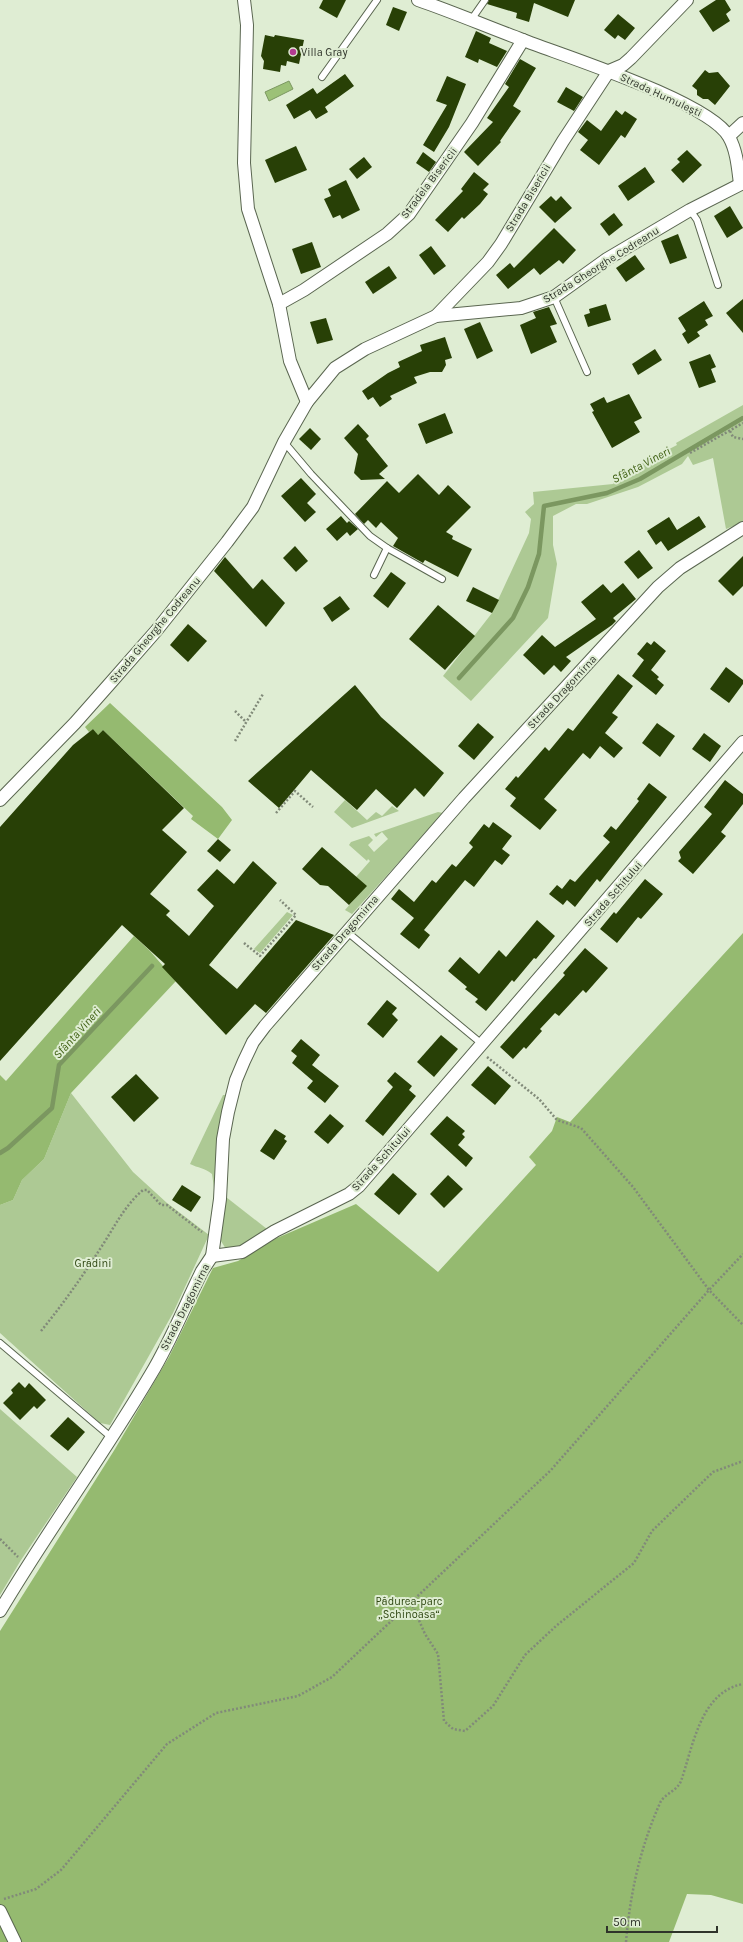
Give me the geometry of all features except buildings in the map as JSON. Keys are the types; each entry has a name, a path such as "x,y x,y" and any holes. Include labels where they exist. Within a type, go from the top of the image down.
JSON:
{"street":[{"path":"244,0 246,25 244,163 248,209 279,304 290,362 307,402"},
{"path":"418,0 610,71"},
{"name":"Strada Bisericii","path":"436,316 478,274 501,244 563,141 610,71 623,65 631,58 688,0"},
{"name":"Stradela Bisericii","path":"279,304 304,290 387,234 409,214 472,123 523,40"},
{"name":"Strada Humulești","path":"610,71 685,104 709,118 729,136"},
{"path":"741,183 737,161 729,136 743,123"},
{"name":"Strada Gheorghe Codreanu","path":"0,800 75,723 156,631 210,564 253,506 284,442 307,402 334,368 365,349 436,316 521,308 554,297 607,259 690,210 741,183"},
{"name":"Strada Dragomirna","path":"0,1611 28,1563 112,1438 152,1372 202,1270 212,1256 220,1199 223,1139 228,1112 236,1080 253,1042 346,931 464,798 658,587 680,568 742,529"},
{"name":"Strada Schitului","path":"212,1256 242,1252 275,1231 349,1194 359,1186 743,742"},
{"path":"0,1911 15,1942"}],"lane":[{"path":"322,77 377,0"},
{"path":"471,20 485,0"},
{"path":"690,210 697,220 718,285"},
{"path":"554,297 587,372"},
{"path":"284,442 311,474 370,536 387,548 442,578"},
{"path":"374,575 387,548"},
{"path":"346,931 479,1047"},
{"path":"0,1343 112,1438"}],"path":[{"path":"690,453 743,423"},
{"path":"730,431 733,437 743,439"},
{"path":"235,741 263,694"},
{"path":"235,711 246,722"},
{"path":"276,813 295,791 313,807"},
{"path":"244,943 260,956 296,915 280,900"},
{"path":"479,1047 539,1099 557,1120 581,1128 633,1187 709,1290 743,1325"},
{"path":"42,1330 67,1300 117,1223 124,1209 143,1190 147,1190 161,1205 167,1205 214,1242"},
{"path":"0,1901 36,1889 61,1870 167,1744 216,1713 298,1696 332,1677 551,1470 709,1290 743,1254"},
{"path":"411,1602 426,1634 438,1654 444,1721 453,1729 465,1731 493,1706 525,1655 556,1626 634,1563 652,1531 713,1472 743,1461"},
{"path":"0,1539 17,1556 28,1563"},
{"path":"626,1942 629,1904 640,1857 661,1801 680,1784 701,1720 719,1695 732,1686 743,1684"}],"green space":[{"path":"743,405 743,522 726,529 713,458 693,465 688,456 682,464 638,487 587,504 576,504 553,516 553,545 557,564 548,618 471,701 443,676 492,613 529,533 531,519 525,512 534,504 533,492 613,484 621,474 677,445 676,443"},
{"path":"110,703 222,807 232,820 218,839 191,819 193,816 103,730 94,739 93,736 96,733 93,729 89,732 85,727"},
{"path":"345,800 367,820 376,812 382,816 392,806 399,811 352,828 334,812"},
{"path":"438,812 443,813 352,914 345,910 366,886 356,877 370,861 368,859 367,861 349,845 351,842 369,836 373,840 368,845 374,852 388,839 382,832 376,837 374,834"},
{"path":"287,912 293,915 260,953 254,949"},
{"name":"Pădurea-parc „Schinoasa“","path":"743,933 743,1904 711,1895 687,1894 669,1942 0,1942 0,1631 115,1449 169,1357 213,1268 238,1261 277,1238 356,1204 438,1272 536,1165 529,1157 552,1131 557,1117 570,1122"},
{"path":"134,936 150,951 176,981 71,1093 44,1159 22,1180 13,1200 0,1205 0,1075 6,1081"},
{"name":"Grădini","path":"71,1093 133,1172 167,1203 209,1235 173,1313 110,1425 100,1423 0,1333 0,1205 13,1200 22,1180 44,1159"},
{"path":"223,1095 226,1095 215,1195 212,1174 204,1169 190,1164"},
{"path":"226,1197 267,1229 234,1250 226,1249 219,1238"},
{"path":"0,1409 77,1477 21,1560 0,1595"}],"shaded area":[{"path":"289,81 293,89 269,101 265,92"}],"waterway":[{"name":"Sfânta Vineri","path":"459,678 513,618 528,587 539,554 544,506 607,493 640,479 743,418"},
{"name":"Sfânta Vineri","path":"0,1153 8,1148 52,1108 59,1065 152,966"}],"place":[{"name":"Villa Gray","path":"293,52"}]}
